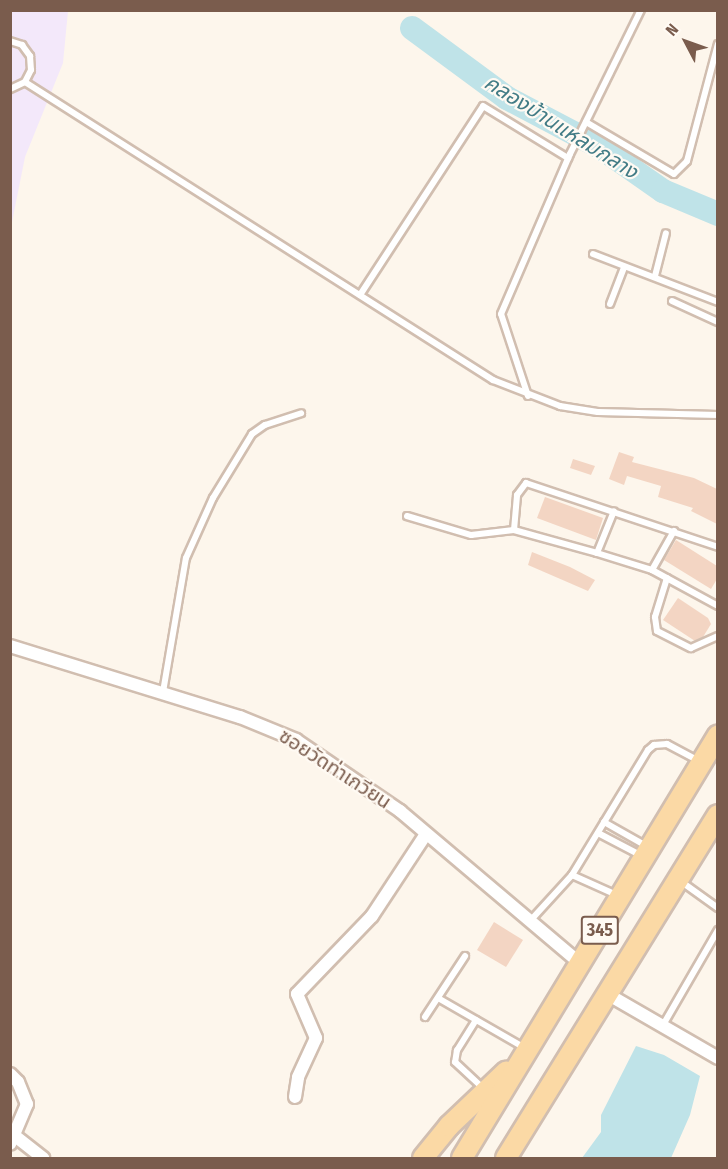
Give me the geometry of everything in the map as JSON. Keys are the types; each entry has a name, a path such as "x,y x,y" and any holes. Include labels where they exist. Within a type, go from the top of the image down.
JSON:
{"main road":[{"name":"345","path":"462,1158 717,735"},
{"name":"345","path":"506,1158 609,995 717,815"},
{"path":"423,1158 449,1125 525,1054"}],"street":[{"name":"ซอยวัดท่าเกวียน","path":"10,646 163,692 296,740 426,834 580,963"},
{"path":"295,1097 298,1077 316,1038 297,994 372,916 426,834"},
{"path":"609,995 717,1058"},
{"path":"10,1074 18,1082 27,1104 13,1140 43,1158"}],"lane":[{"path":"528,396 501,314 569,156 641,10"},
{"path":"10,41 22,45 30,56 32,70 25,82 10,89"},
{"path":"585,125 674,174 687,161 717,44"},
{"path":"25,82 493,380 528,396 560,406 598,412 717,416"},
{"path":"360,295 483,106 569,156"},
{"path":"656,276 666,233"},
{"path":"593,254 624,268 656,276 717,302"},
{"path":"610,304 624,268"},
{"path":"672,301 717,322"},
{"path":"163,692 186,558 213,498 252,434 265,424 301,413"},
{"path":"514,530 517,495 526,483 717,547"},
{"path":"597,553 614,511"},
{"path":"407,516 471,535 514,530 597,553 652,570 717,606"},
{"path":"652,570 674,531"},
{"path":"667,578 655,617 657,631 691,648 717,636"},
{"path":"530,921 572,875 654,745 667,744 701,763"},
{"path":"604,822 646,853"},
{"path":"598,833 646,853"},
{"path":"572,875 620,897"},
{"path":"679,880 717,908"},
{"path":"663,1025 717,930"},
{"path":"425,1017 465,956"},
{"path":"438,998 476,1020 525,1054"},
{"path":"476,1020 457,1050 455,1062 486,1090"}],"shaded area":[{"path":"11,11 68,11 63,63 25,157 11,227"}],"water":[{"path":"636,1046 664,1055 700,1076 690,1115 671,1158 582,1158 601,1132 601,1115"}],"building":[{"path":"619,452 634,457 632,462 694,478 717,489 717,524 691,511 693,508 658,497 661,486 627,476 624,485 609,479"},
{"path":"573,459 595,466 591,475 570,468"},
{"path":"545,497 603,518 596,540 537,518"},
{"path":"676,540 717,566 717,579 711,589 664,560"},
{"path":"532,552 595,580 588,591 528,565"},
{"path":"678,598 708,618 711,624 703,637 695,641 663,620"},
{"path":"494,922 523,940 506,967 477,950"}],"waterway":[{"name":"คลองบ้านแหลมกลาง","path":"412,28 507,98 600,147 663,191 718,214"}]}
